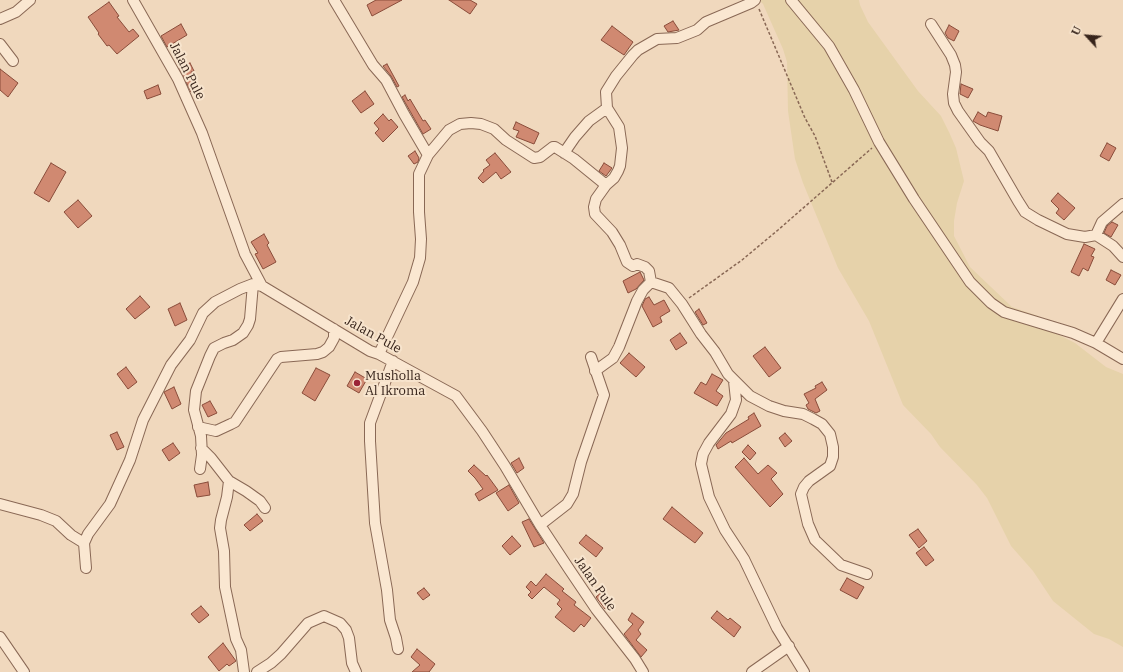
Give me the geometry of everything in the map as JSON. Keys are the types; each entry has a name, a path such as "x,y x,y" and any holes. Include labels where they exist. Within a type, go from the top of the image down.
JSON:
{"street":[{"path":"0,19 16,12 30,0"},
{"name":"Jalan Pule","path":"133,0 178,78 202,132 257,285 370,350 456,396 482,431 540,525 596,609 635,659 643,672"},
{"path":"334,0 374,65 386,80 428,155"},
{"path":"791,0 829,46 854,90 879,142 914,199 970,282 991,303 1004,312 1098,340 1123,359"},
{"path":"651,282 649,271 645,267 637,264 633,266 627,262 620,245 612,232 595,214 594,207 596,200 618,171 622,148 619,127 607,108 606,92 616,76 638,50 657,39 668,40 677,38 697,30 706,22 751,3 756,3"},
{"path":"931,24 952,55 956,72 953,94 956,107 980,142 989,151 1025,212 1067,234 1085,237 1096,235 1113,246 1123,257"},
{"path":"0,44 13,61"},
{"path":"564,153 589,121 607,108"},
{"path":"379,354 413,282 420,258 420,174 428,155 449,130 460,124 472,122 481,124 494,129 510,143 534,158 540,158 553,147 564,153 606,185"},
{"path":"1096,235 1102,222 1123,204"},
{"path":"651,282 670,288 715,352 728,374 750,396 769,406 784,411 803,414 822,424 830,434 834,457 830,466 809,481 801,494 808,524 816,540 841,565 867,574"},
{"path":"595,371 613,358 619,347 637,301 643,290 651,282"},
{"path":"200,469 201,436 194,410 196,391 214,348 233,340 243,332 248,325 257,285"},
{"path":"86,568 84,544 88,534 96,521 110,504 130,460 143,420 171,365 190,340 203,313 215,302 257,285"},
{"path":"1098,340 1123,299"},
{"path":"198,427 216,430 235,422 277,360 281,357 317,354 323,352 329,347 334,338 334,329"},
{"path":"540,525 567,504 572,494 581,462 604,395 591,357"},
{"path":"393,361 370,423 370,441 375,523 387,590 390,620 398,649"},
{"path":"734,381 736,400 728,418 709,443 700,464 710,497 724,530 744,559 777,628 804,672"},
{"path":"201,448 229,481 246,490 260,501 265,508"},
{"path":"229,481 220,528 224,551 225,587 236,640 241,650 244,672"},
{"path":"0,504 41,515 56,521 71,535 84,544"},
{"path":"257,672 276,658 308,623 324,616 340,623 346,630 352,663 356,672"},
{"path":"0,637 24,672"},
{"path":"752,672 789,646"}],"path":[{"path":"756,3 805,118 815,136 832,182"},
{"path":"682,304 742,260 879,142"}],"shaded area":[{"path":"759,0 859,0 868,22 918,91 941,116 956,148 964,181 957,203 954,221 954,236 970,267 1012,307 1038,316 1053,332 1075,343 1106,367 1123,374 1123,647 1109,639 1094,634 1053,601 1033,571 1011,546 987,498 977,485 940,447 931,434 903,405 869,321 838,268 803,183 795,159 788,111 787,62 783,49 763,4"}],"building":[{"path":"376,0 402,0 372,16 367,5"},
{"path":"449,0 470,0 477,4 470,14"},
{"path":"109,2 119,16 117,17 129,32 133,29 139,36 117,54 109,45 107,46 88,17"},
{"path":"673,21 679,30 668,32 664,26"},
{"path":"181,24 187,35 167,47 161,36"},
{"path":"949,25 959,31 954,41 948,38 945,33"},
{"path":"612,26 633,42 624,55 601,40"},
{"path":"190,63 194,71 191,72 199,88 191,92 179,68"},
{"path":"387,64 399,86 397,87 383,66"},
{"path":"0,69 18,83 8,97 0,90"},
{"path":"961,84 973,89 968,98 960,94"},
{"path":"158,85 161,94 147,99 144,91"},
{"path":"365,91 374,104 361,113 352,101"},
{"path":"405,95 408,101 410,99 423,121 425,120 431,129 423,134 402,97"},
{"path":"978,112 986,117 988,112 1002,116 998,131 973,121"},
{"path":"383,114 389,121 391,119 398,127 383,142 375,133 379,129 374,123"},
{"path":"516,122 539,133 534,144 516,137 519,131 513,129"},
{"path":"1107,143 1116,148 1109,161 1100,156"},
{"path":"415,151 419,158 418,162 414,164 408,156"},
{"path":"495,153 511,172 501,179 496,172 483,183 478,178 484,171 483,170 490,165 486,160"},
{"path":"51,163 66,172 49,202 34,193"},
{"path":"604,163 612,168 606,176 599,171"},
{"path":"1058,193 1075,208 1064,220 1056,213 1059,209 1051,201"},
{"path":"78,200 92,216 78,228 64,212"},
{"path":"1112,222 1118,225 1111,237 1104,233 1107,226"},
{"path":"264,234 269,243 267,245 276,262 263,269 255,254 258,253 251,242"},
{"path":"1084,244 1095,249 1091,256 1094,257 1088,271 1083,268 1079,276 1071,272"},
{"path":"1111,270 1121,275 1115,285 1106,280"},
{"path":"640,272 644,280 636,289 628,293 623,281"},
{"path":"140,296 150,307 135,319 126,309"},
{"path":"649,297 654,305 664,300 670,311 660,317 662,322 653,327 642,306 645,299"},
{"path":"180,303 187,320 175,326 168,309"},
{"path":"699,309 707,323 703,325 695,312"},
{"path":"680,333 687,343 676,350 670,340"},
{"path":"765,347 781,368 769,377 753,356"},
{"path":"629,353 645,367 636,377 620,363"},
{"path":"126,367 137,382 128,389 117,374"},
{"path":"316,368 330,375 315,401 302,393"},
{"name":"Musholla Al Ikroma","path":"355,372 367,379 359,393 347,386"},
{"path":"712,374 723,380 716,391 723,396 717,406 694,393 701,382 706,385"},
{"path":"822,382 827,390 815,399 820,411 816,413 808,409 806,405 809,403 804,394 816,388 815,386"},
{"path":"174,387 181,404 172,409 164,392"},
{"path":"210,401 217,413 208,417 202,405"},
{"path":"754,413 761,426 732,443 731,441 718,449 716,445 726,433 749,419 748,417"},
{"path":"117,432 124,447 117,450 110,435"},
{"path":"785,433 792,441 785,447 779,438"},
{"path":"173,443 180,453 169,461 162,450"},
{"path":"748,445 756,453 750,460 742,452"},
{"path":"519,458 524,468 517,473 511,463"},
{"path":"744,458 758,474 768,465 777,473 771,479 783,494 770,507 735,467"},
{"path":"474,465 486,476 487,475 498,490 479,501 475,494 483,489 468,471"},
{"path":"208,482 210,495 197,497 194,485"},
{"path":"509,485 519,503 508,511 496,493"},
{"path":"672,507 703,533 695,543 663,519"},
{"path":"257,514 263,521 250,531 244,525"},
{"path":"529,519 544,543 534,547 522,522"},
{"path":"918,529 927,541 919,548 909,535"},
{"path":"586,535 603,548 596,557 579,543"},
{"path":"512,536 521,546 510,555 502,546"},
{"path":"924,547 934,560 926,566 916,553"},
{"path":"546,574 564,589 562,591 576,602 574,605 591,618 584,627 581,624 574,632 555,617 562,609 557,604 560,600 544,587 532,599 528,595 531,592 526,587 531,581 536,586"},
{"path":"847,578 864,587 857,599 840,590"},
{"path":"424,588 430,595 423,600 417,593"},
{"path":"603,591 612,604 605,609 596,597"},
{"path":"201,606 209,615 199,623 191,614"},
{"path":"717,611 728,620 730,618 741,627 734,637 711,618"},
{"path":"632,613 644,622 638,630 641,634 636,640 647,650 641,657 624,634 633,624 628,620"},
{"path":"223,643 236,661 229,666 227,664 219,671 208,657"},
{"path":"417,649 435,664 429,672 412,672 420,665 411,657"}],"place":[{"name":"Musholla Al Ikroma","path":"357,383"}]}
